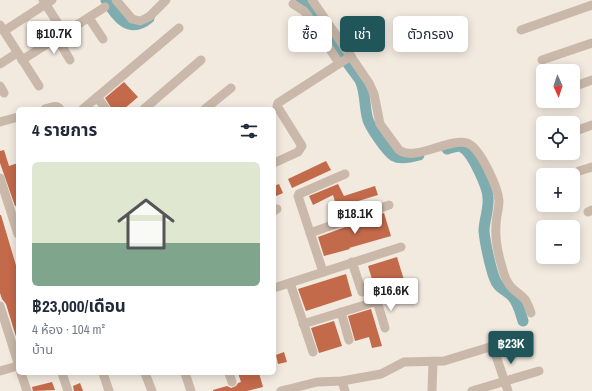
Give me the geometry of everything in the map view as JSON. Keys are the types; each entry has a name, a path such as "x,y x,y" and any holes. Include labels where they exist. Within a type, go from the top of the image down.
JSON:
{"street":[{"path":"116,0 132,19 140,21 149,17 166,0"},
{"path":"312,0 344,60"},
{"path":"39,86 19,57 1,26 47,1 70,60"},
{"path":"293,4 304,11 344,60 369,83 380,124 399,150 402,152 411,153 462,143 473,146 477,151 498,194 499,202 496,236 503,273 511,288 521,295 527,302 531,313"},
{"path":"521,30 592,5"},
{"path":"0,64 19,57 61,36 105,7"},
{"path":"89,18 103,39"},
{"path":"85,107 179,28"},
{"path":"542,60 592,43"},
{"path":"146,107 201,60"},
{"path":"276,162 298,152 302,146 278,116 277,106 279,101 344,60"},
{"path":"580,84 592,80"},
{"path":"207,107 231,88"},
{"path":"97,97 104,107"},
{"path":"0,122 16,118"},
{"path":"580,129 592,125"},
{"path":"580,171 592,167"},
{"path":"323,272 298,198 299,194 345,174"},
{"path":"0,178 16,228"},
{"path":"310,233 389,205"},
{"path":"276,287 401,247"},
{"path":"352,262 362,292"},
{"path":"290,283 313,352"},
{"path":"303,324 410,291"},
{"path":"378,301 385,328"},
{"path":"0,306 16,358"},
{"path":"341,312 349,340"},
{"path":"281,391 317,382 342,381 381,374 404,362 433,362 456,359 526,336"},
{"path":"493,347 508,391"},
{"path":"432,391 433,362"},
{"path":"0,372 16,365"},
{"path":"472,391 539,371"},
{"path":"22,375 27,391"},
{"path":"63,375 68,391"},
{"path":"104,375 109,391"},
{"path":"147,375 152,391"},
{"path":"186,375 190,391"},
{"path":"230,375 232,382"},
{"path":"342,381 345,391"}],"building":[{"path":"124,82 138,97 126,107 111,107 105,98"},
{"path":"4,150 9,166 16,164 15,206 0,163 0,151"},
{"path":"326,161 331,170 292,188 288,179"},
{"path":"279,184 283,193 276,196 276,185"},
{"path":"338,184 344,196 375,186 378,195 345,205 346,208 338,211 333,195 313,205 309,196"},
{"path":"384,213 391,236 324,256 318,237"},
{"path":"1,215 16,265 16,336 6,304 0,293"},
{"path":"397,257 404,280 375,289 368,266"},
{"path":"346,274 352,296 306,311 298,289"},
{"path":"371,309 382,346 372,348 369,337 355,341 348,316"},
{"path":"334,321 342,346 319,353 311,328"},
{"path":"284,352 287,362 278,364 276,355"},
{"path":"239,375 260,375 263,387 247,391 213,391 227,386 231,388 241,382"},
{"path":"52,382 55,390 33,391 32,387"},
{"path":"80,383 83,391 74,391 73,386"}],"waterway":[{"path":"106,0 114,12 129,24 135,25 142,23 149,18"},
{"path":"301,0 360,80 368,120 375,134 383,145 394,156 400,158 419,155"},
{"path":"447,149 459,146 462,147 475,162 485,186 488,198 484,231 492,272 498,284 516,301 523,321"}]}
